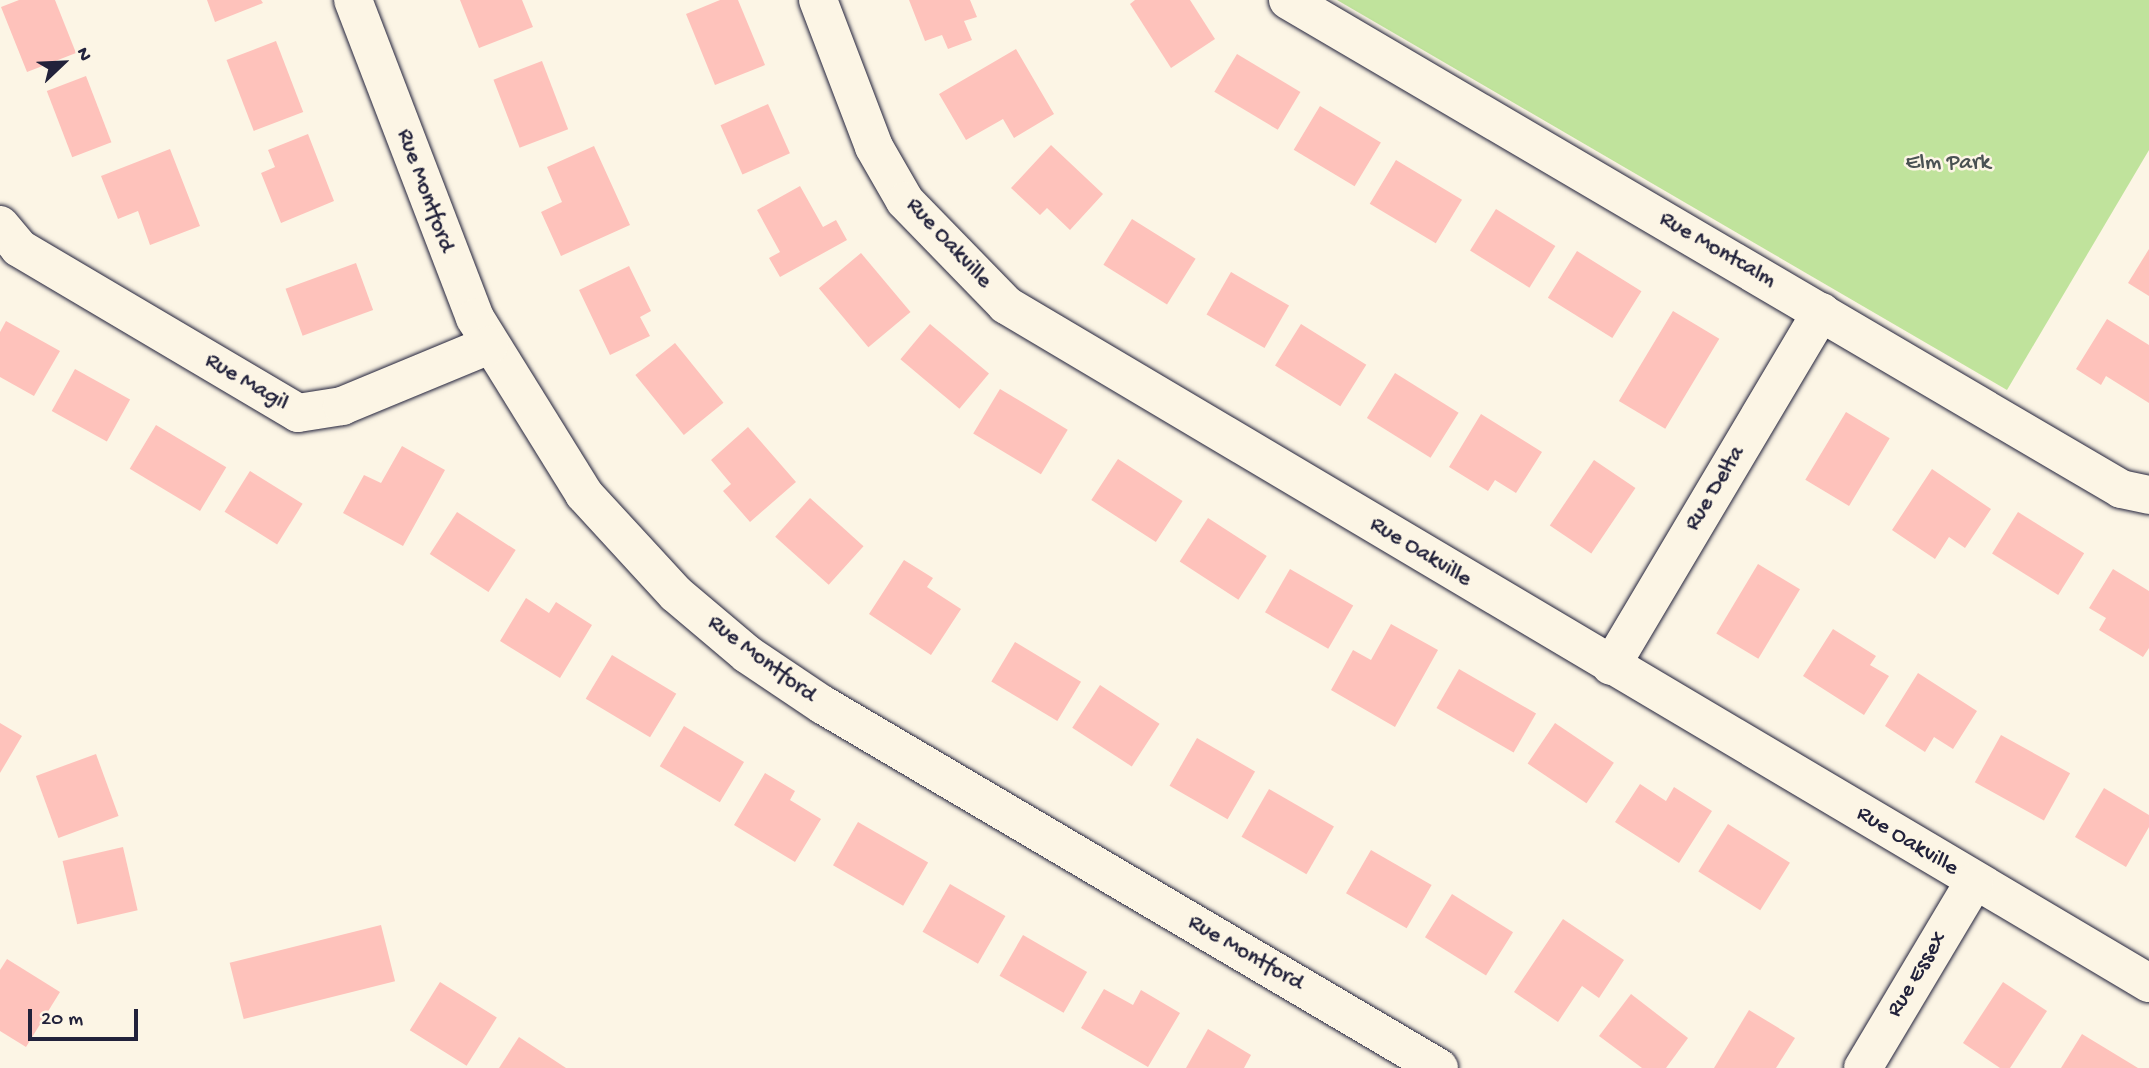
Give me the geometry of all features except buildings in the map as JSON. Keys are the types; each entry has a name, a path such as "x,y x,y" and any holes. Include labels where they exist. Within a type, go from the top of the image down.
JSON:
{"street":[{"name":"Rue Montford","path":"353,0 463,294 489,345 584,494 676,594 747,654 834,712 1439,1068"},
{"name":"Rue Oakville","path":"818,0 874,147 905,201 1006,305 2149,983"},
{"name":"Rue Montcalm","path":"1288,0 2121,489 2149,495"},
{"name":"Rue Magil","path":"6,237 298,413 342,406 489,345"},
{"name":"Rue Delta","path":"1611,666 1821,312"},
{"name":"Rue Essex","path":"1863,1068 1975,882"}],"green space":[{"name":"Elm Park","path":"1337,0 2149,0 2149,150 2007,390"}]}
